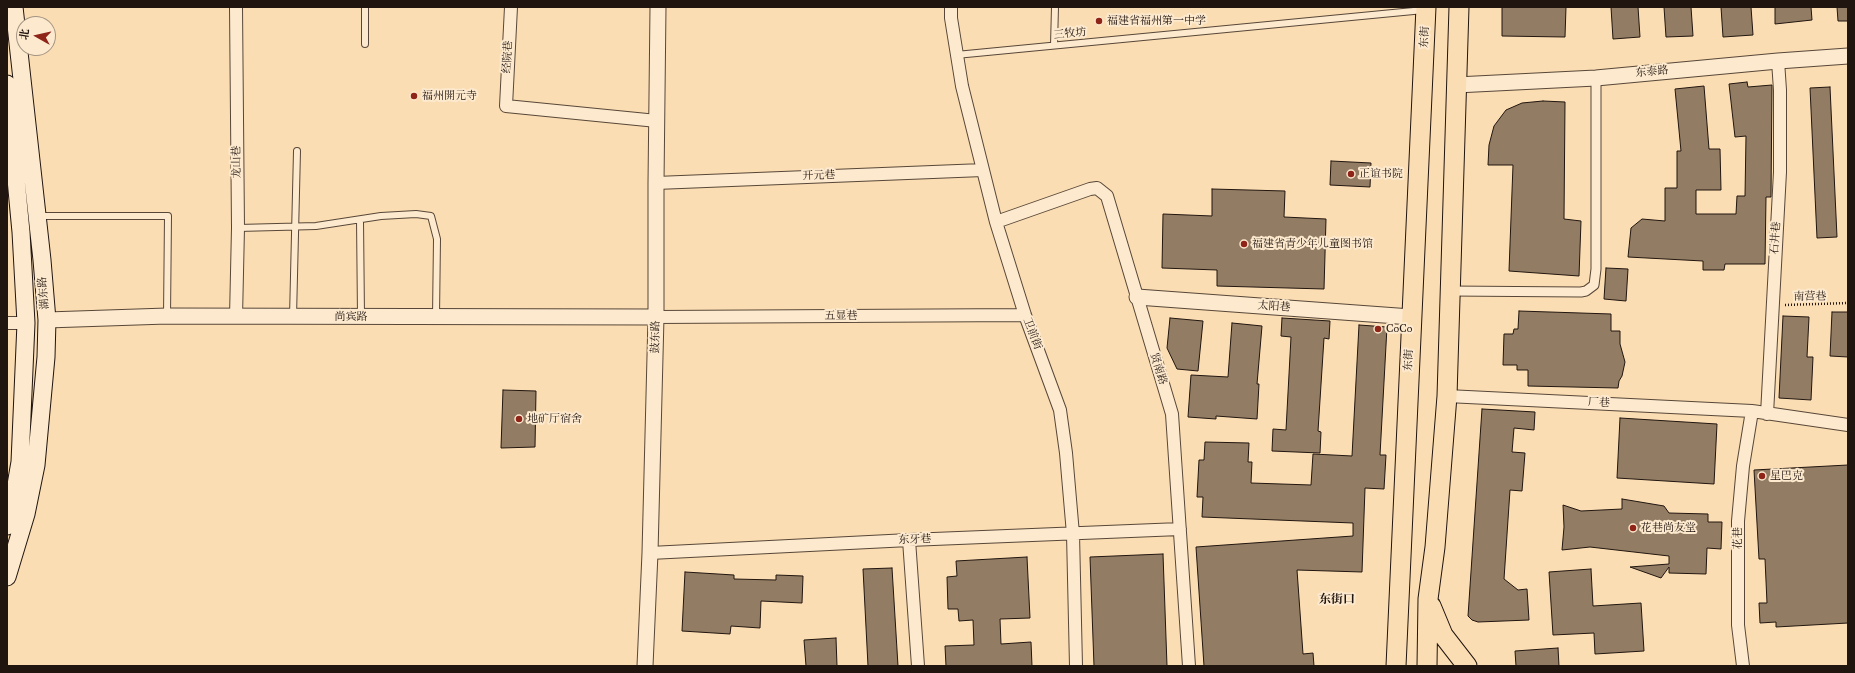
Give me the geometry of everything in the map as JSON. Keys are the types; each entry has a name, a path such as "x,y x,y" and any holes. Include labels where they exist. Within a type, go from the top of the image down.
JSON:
{"main road":[{"name":"湖东路","path":"7,577 26,514 36,465 43,397 47,320 14,7"},
{"path":"1427,666 1428,599 1436,547 1447,396 1459,7"},
{"name":"东街","path":"1396,666 1426,9"},
{"name":"湖东路","path":"7,90 21,232 26,323 20,462 12,508 7,526"},
{"path":"1428,599 1443,635 1467,666"}],"street":[{"name":"龙山巷","path":"236,7 238,228 236,316"},
{"name":"经院巷","path":"511,7 506,106 657,121"},
{"name":"鼓东路","path":"645,666 650,553 656,317 658,7"},
{"name":"卫前街","path":"951,7 956,55 967,110 996,222 1025,315 1060,410 1066,453 1073,534 1076,666"},
{"name":"东泰路","path":"1456,85 1596,78 1848,56"},
{"name":"石井巷","path":"1767,414 1780,172 1780,90 1778,61"},
{"path":"1450,291 1581,292 1586,291 1594,285 1596,269 1596,78"},
{"name":"开元巷","path":"656,183 982,170"},
{"name":"贤南路","path":"996,222 1090,189 1097,188 1107,196 1172,414 1189,666"},
{"name":"太阳巷","path":"1137,297 1411,317"},
{"name":"五显巷","path":"656,317 1025,315"},
{"name":"尚宾路","path":"47,320 167,316 656,317"},
{"path":"7,323 26,323"},
{"name":"厂巷","path":"1447,396 1752,411 1848,425"},
{"name":"花巷","path":"1743,666 1738,626 1738,521 1743,466 1752,411"},
{"name":"东牙巷","path":"650,553 909,540 1180,529"},
{"path":"909,540 918,666"}],"lane":[{"path":"365,7 365,44"},
{"path":"1054,45 1055,7"},
{"name":"三牧坊","path":"956,55 1426,9"},
{"path":"293,317 297,151"},
{"path":"238,228 316,226 381,216 416,214 431,216 437,239 436,316"},
{"path":"37,216 168,216 167,316"},
{"path":"360,220 361,317"}],"path":[{"name":"南营巷","path":"1772,305 1848,303"}],"building":[{"path":"1502,7 1566,7 1565,37 1502,36"},
{"path":"1611,7 1638,7 1640,37 1613,39"},
{"path":"1664,7 1691,7 1693,36 1666,37"},
{"path":"1721,7 1751,7 1753,35 1723,37"},
{"path":"1775,7 1811,7 1812,20 1775,24"},
{"path":"1837,7 1848,7 1848,21 1838,21"},
{"path":"1747,82 1748,87 1772,85 1771,197 1766,197 1765,264 1725,264 1724,270 1703,270 1703,261 1628,257 1631,228 1642,219 1665,221 1665,188 1677,188 1677,151 1681,151 1675,89 1704,86 1709,149 1720,149 1721,190 1696,190 1696,214 1736,214 1737,196 1745,196 1746,136 1735,137 1729,84"},
{"path":"1830,87 1837,237 1817,238 1810,88"},
{"path":"1543,101 1565,102 1564,219 1581,221 1579,276 1509,271 1513,165 1488,165 1489,145 1494,126 1506,110 1522,103"},
{"name":"正谊书院","path":"1331,161 1371,163 1370,187 1330,185"},
{"name":"福建省青少年儿童图书馆","path":"1212,189 1285,191 1284,217 1326,219 1324,289 1217,286 1217,270 1162,268 1163,214 1212,216"},
{"path":"1606,268 1628,269 1626,301 1604,299"},
{"path":"1519,311 1611,314 1611,331 1620,331 1620,344 1625,362 1618,388 1528,386 1528,370 1517,370 1517,365 1503,365 1504,334 1513,334 1514,329 1518,329"},
{"path":"1832,312 1848,312 1848,357 1830,356"},
{"path":"1783,316 1809,317 1807,357 1813,357 1811,400 1779,398"},
{"path":"1170,318 1203,321 1198,371 1177,369 1167,348"},
{"path":"1282,318 1330,321 1329,339 1324,338 1318,431 1321,432 1320,453 1272,451 1273,429 1286,430 1291,337 1281,336"},
{"path":"1232,323 1262,326 1257,384 1259,384 1257,419 1216,416 1216,419 1188,417 1191,375 1228,377"},
{"path":"1359,325 1387,327 1380,455 1386,455 1384,489 1365,488 1362,572 1297,570 1303,654 1313,653 1314,666 1204,666 1196,547 1353,536 1353,523 1202,517 1203,497 1197,497 1199,460 1204,460 1205,442 1249,443 1248,462 1252,462 1251,483 1311,485 1313,454 1352,456"},
{"name":"地矿厅宿舍","path":"503,390 536,391 535,447 501,448"},
{"path":"1482,409 1535,412 1534,430 1514,428 1512,452 1525,453 1522,491 1510,490 1504,579 1518,590 1527,589 1529,620 1478,622 1472,620 1468,616"},
{"path":"1620,418 1717,424 1714,484 1617,478"},
{"path":"1848,465 1848,623 1776,627 1776,622 1760,623 1759,603 1767,603 1765,559 1759,559 1754,470"},
{"path":"1622,499 1664,506 1669,513 1708,514 1708,522 1722,522 1721,549 1707,548 1706,574 1669,573 1669,567 1661,578 1630,567 1669,564 1669,556 1590,547 1562,550 1564,527 1563,505 1581,511 1622,509"},
{"path":"1163,554 1167,666 1094,666 1090,557"},
{"path":"1027,557 1030,618 1000,619 1001,644 1031,642 1032,666 946,666 945,646 974,645 973,620 959,621 958,609 948,609 947,577 957,576 956,561"},
{"path":"892,568 898,666 868,666 863,569"},
{"path":"1591,569 1593,606 1641,603 1644,651 1595,654 1594,633 1553,635 1549,572"},
{"path":"685,572 734,575 734,579 776,580 776,575 803,576 802,603 761,601 760,628 731,626 730,634 682,631"},
{"path":"836,638 837,666 806,666 804,640"},
{"path":"1558,648 1559,666 1516,666 1515,651"}],"place":[{"name":"福建省福州第一中学","path":"1099,21"},
{"name":"福州開元寺","path":"414,96"},
{"name":"正谊书院","path":"1351,174"},
{"name":"福建省青少年儿童图书馆","path":"1244,244"},
{"name":"CoCo","path":"1378,329"},
{"name":"地矿厅宿舍","path":"519,419"},
{"name":"星巴克","path":"1762,476"},
{"name":"花巷尚友堂","path":"1633,528"}],"district":[{"name":"东街口","path":"1337,600"}]}
